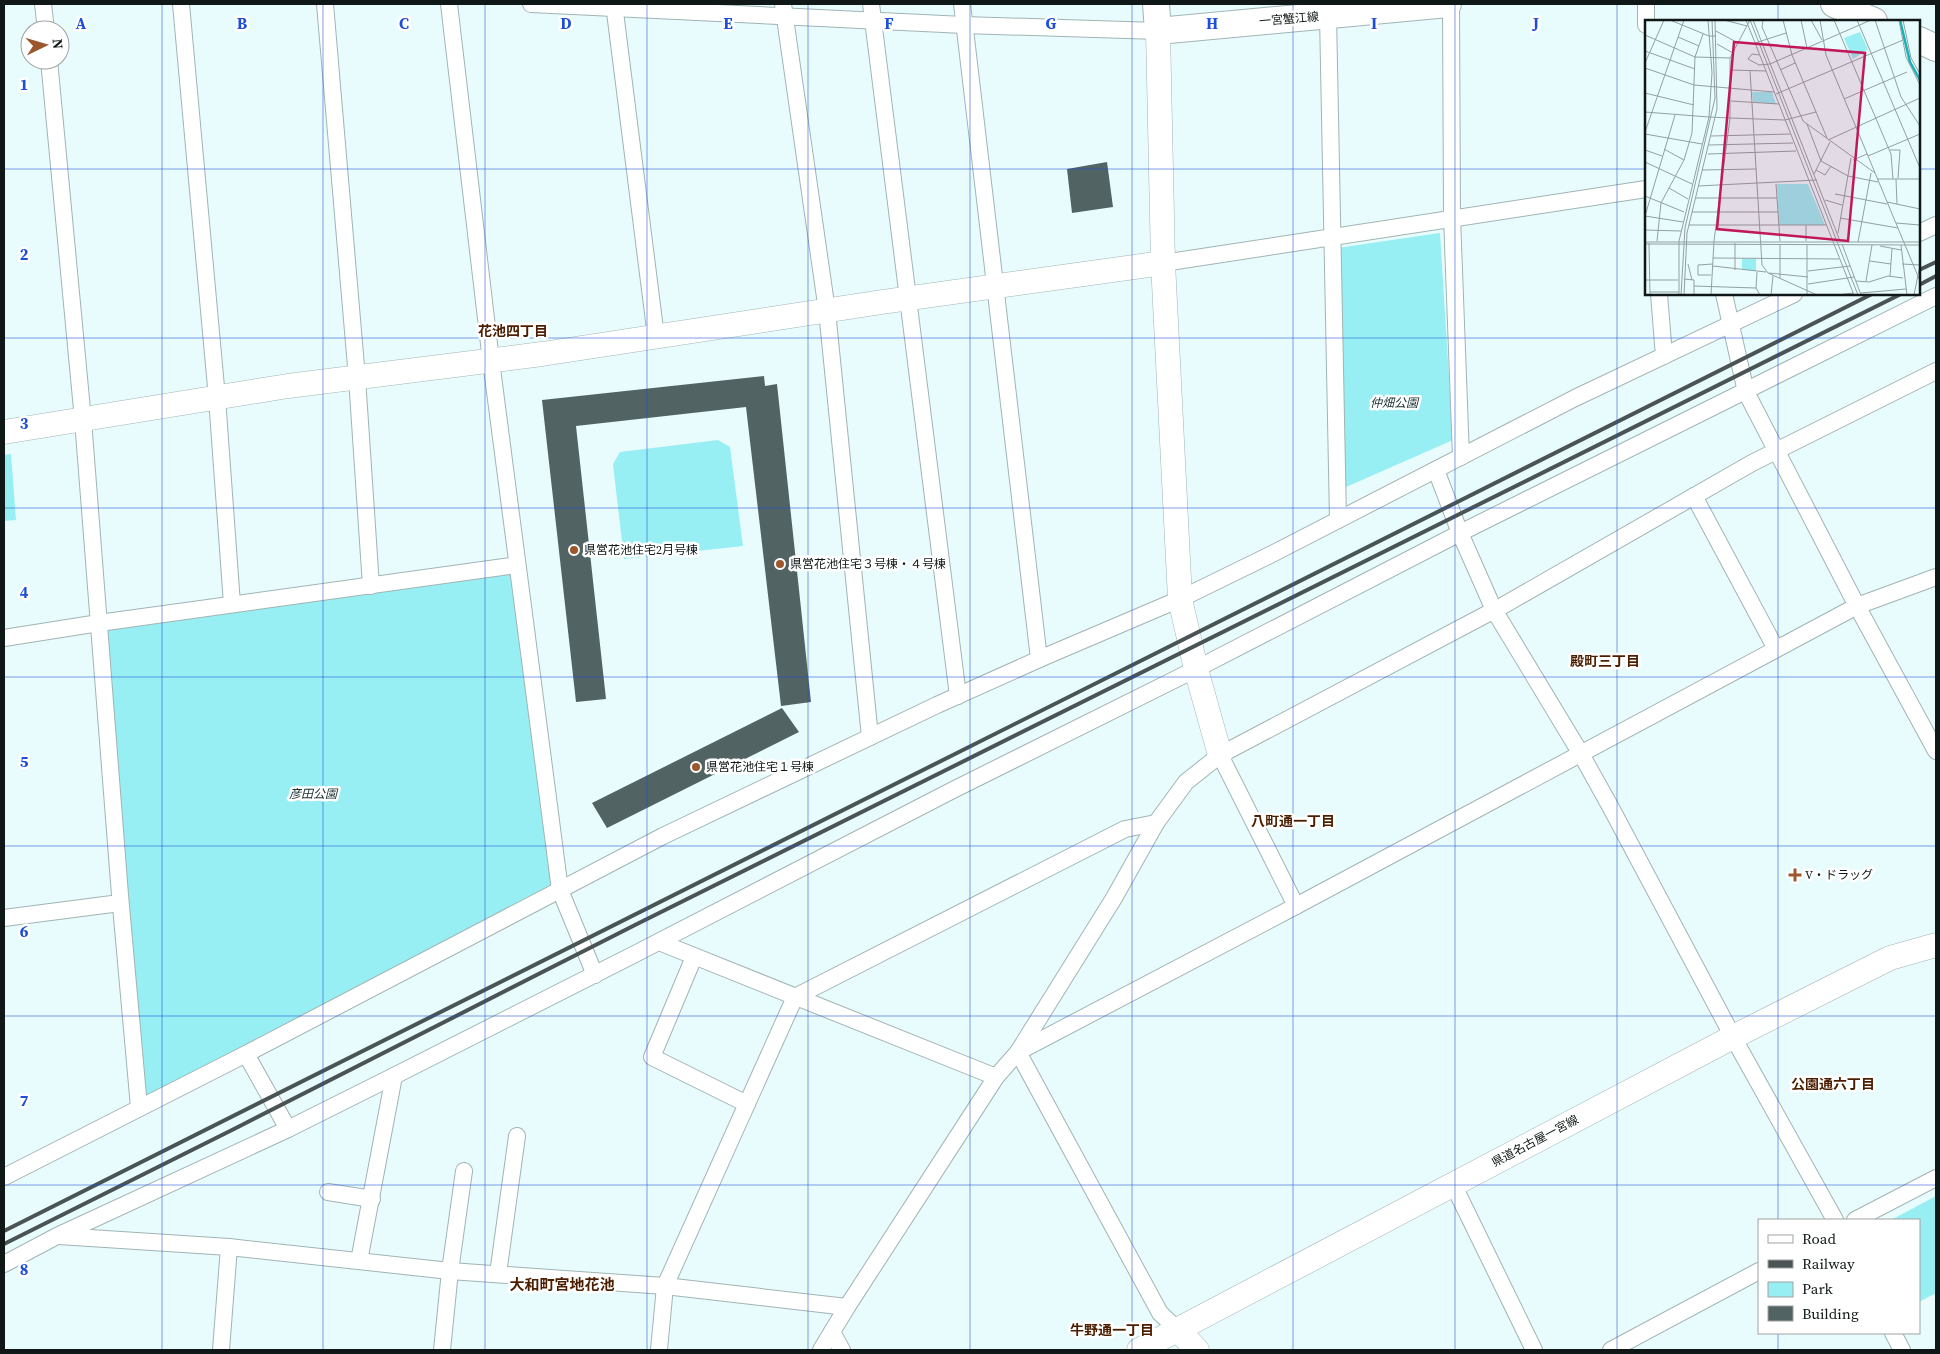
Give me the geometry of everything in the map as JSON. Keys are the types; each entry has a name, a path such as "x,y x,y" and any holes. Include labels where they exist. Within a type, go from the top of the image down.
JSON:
{"main road":[{"path":"1156,4 1158,31"},
{"name":"一宮蟹江線","path":"1158,31 1449,4"},
{"path":"1834,4 1872,20"}],"street":[{"path":"43,4 45,20"},
{"path":"181,4 217,398 232,604"},
{"path":"325,4 357,378 371,586"},
{"path":"448,4 491,361 560,890 595,975"},
{"path":"531,4 783,10 873,20 1158,31 1163,263 1180,599 1196,669 1220,755 1296,906"},
{"path":"871,4 910,298 958,696"},
{"path":"962,4 1039,659"},
{"path":"1449,4 1452,217 1461,457"},
{"path":"1646,4 1646,20"},
{"path":"615,6 656,337"},
{"path":"783,10 828,311 870,737"},
{"path":"1328,15 1338,520"},
{"path":"49,70 83,420 120,903 139,1107"},
{"path":"4,432 217,398 491,361 910,298 1163,263 1452,217 1645,189"},
{"path":"1920,233 1936,225"},
{"path":"1659,295 1664,356"},
{"path":"1724,295 1746,392 1857,606 1936,751"},
{"path":"4,1177 246,1054 663,836 958,696 1180,599 1575,398 1792,295"},
{"path":"4,1264 56,1236 288,1129 394,1076 1460,533 1936,296"},
{"path":"821,1350 996,1077 1018,1052 1114,898 1156,823 1186,782 1220,755 1494,610 1694,496 1776,452 1936,371"},
{"path":"1436,470 1460,533 1494,610 1581,754 1733,1037 1834,1219"},
{"path":"1694,496 1776,649"},
{"path":"4,638 99,622 517,565"},
{"path":"1018,1052 1296,906 1857,606 1936,577"},
{"path":"659,1350 665,1286 796,997 1124,829 1156,823"},
{"path":"4,918 120,903"},
{"path":"659,942 996,1077"},
{"name":"県道名古屋一宮線","path":"1139,1350 1733,1037 1890,958 1936,945"},
{"path":"694,957 652,1057 747,1104"},
{"path":"1018,1052 1160,1313 1197,1350"},
{"path":"246,1054 288,1129"},
{"path":"359,1261 394,1076"},
{"path":"498,1274 517,1136"},
{"path":"442,1350 450,1271 464,1171"},
{"path":"1857,1219 1936,1178"},
{"path":"1453,1184 1534,1350"},
{"path":"328,1192 372,1199"},
{"path":"56,1236 229,1247 450,1271 665,1286 847,1307"},
{"path":"221,1350 229,1247"},
{"path":"1611,1350 1758,1272"},
{"path":"832,1332 842,1350"},
{"path":"1894,1334 1902,1350"}],"green space":[{"name":"仲畑公園","path":"1440,233 1453,440 1337,491 1337,248"},
{"path":"718,440 730,447 743,546 624,559 613,464 620,452"},
{"path":"11,454 16,520 4,521 4,455"},
{"name":"彦田公園","path":"515,568 542,821 548,845 547,861 553,884 143,1100 104,629"},
{"path":"1936,1196 1936,1293 1920,1301 1920,1219 1893,1219"}],"building":[{"path":"1107,162 1113,207 1072,213 1067,169"},
{"name":"県営花池住宅３号棟・４号棟","path":"764,376 765,386 777,384 811,702 781,706 746,407 576,426 606,699 576,702 542,400"},
{"name":"県営花池住宅１号棟","path":"782,708 799,732 607,828 592,803"}],"railway":[{"path":"1920,270 1936,262"},
{"path":"1920,284 1936,276"},
{"path":"4,1231 1870,295"},
{"path":"4,1244 635,925 1899,295"}],"place":[{"name":"県営花池住宅2月号棟","path":"574,550"},
{"name":"県営花池住宅３号棟・４号棟","path":"780,564"},
{"name":"県営花池住宅１号棟","path":"696,767"},
{"name":"V・ドラッグ","path":"1795,875"}],"district":[{"name":"花池四丁目","path":"513,331"},
{"name":"殿町三丁目","path":"1605,661"},
{"name":"八町通一丁目","path":"1293,821"},
{"name":"公園通六丁目","path":"1833,1084"},
{"name":"大和町宮地花池","path":"562,1284"},
{"name":"牛野通一丁目","path":"1112,1330"}]}
